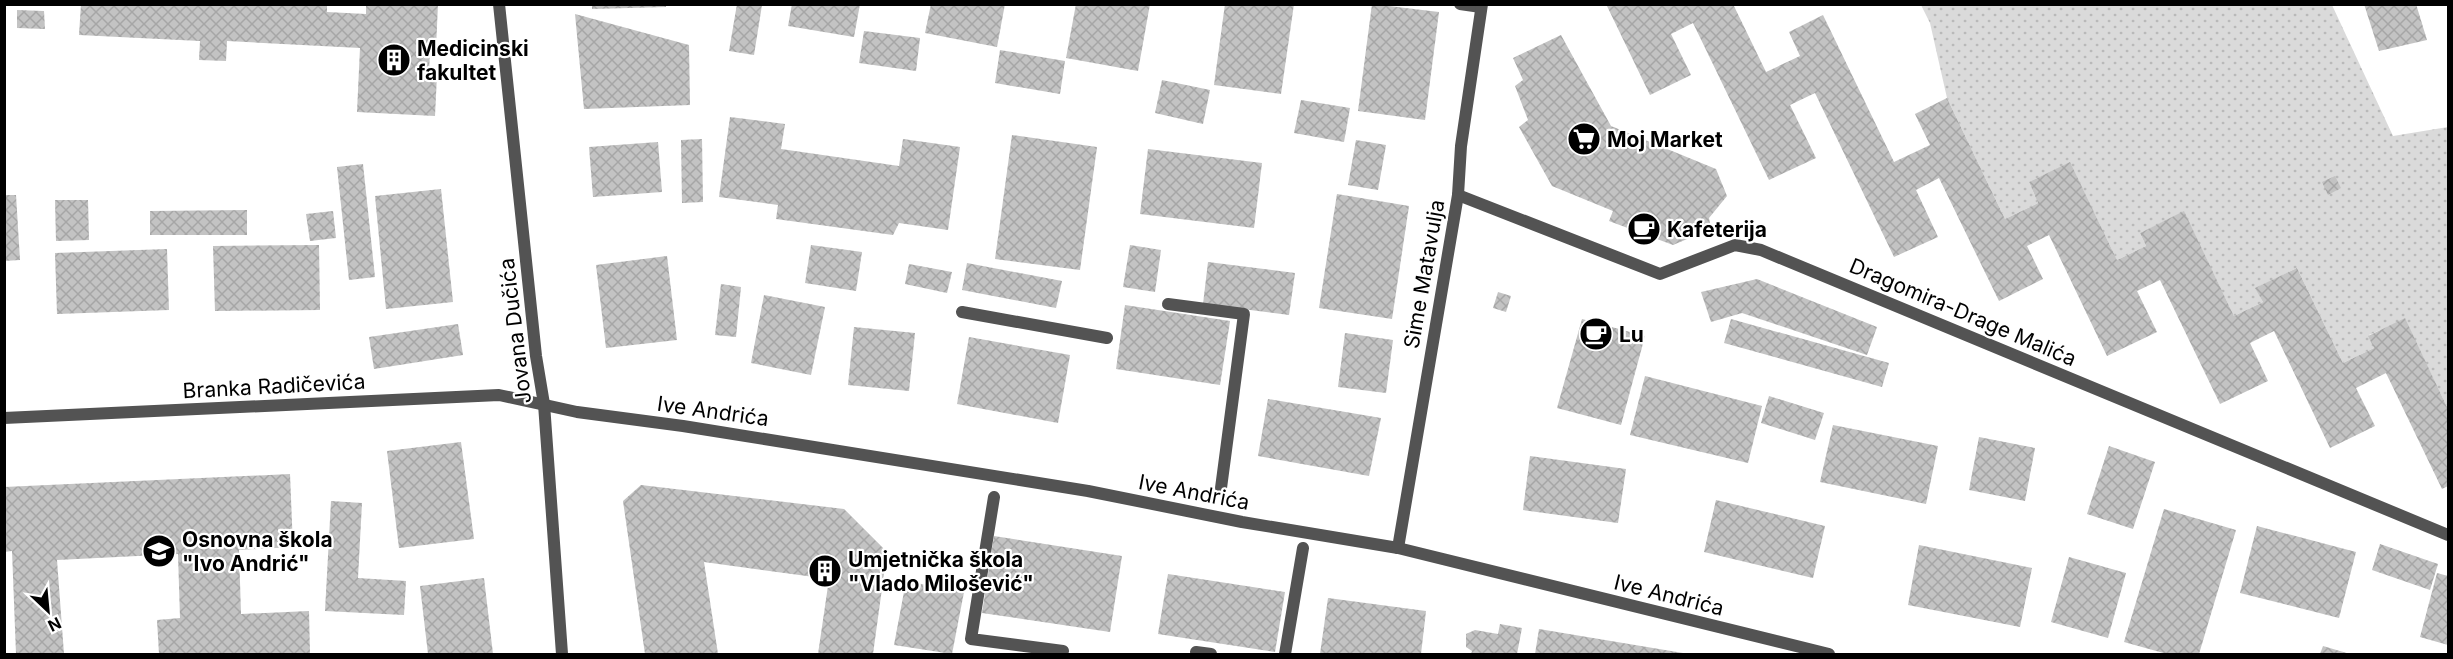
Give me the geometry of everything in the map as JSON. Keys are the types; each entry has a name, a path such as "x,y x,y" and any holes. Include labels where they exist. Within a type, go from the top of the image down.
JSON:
{"street":[{"name":"Jovana Dučića","path":"499,4 536,356 544,404 562,654"},
{"path":"1460,4 1481,6"},
{"name":"Sime Matavulja","path":"1398,548 1458,195 1461,146 1481,6"},
{"name":"Dragomira-Drage Malića","path":"1458,195 1660,274 1735,245 1761,250 2448,535"},
{"path":"1168,304 1244,314 1221,488"},
{"path":"962,312 1107,338"},
{"name":"Branka Radičevića","path":"4,418 499,395 544,404"},
{"name":"Ive Andrića","path":"544,404 577,412 694,427 1088,491 1242,522 1398,548 1828,654"},
{"path":"994,497 971,639 1063,651"},
{"path":"1285,654 1303,548"},
{"path":"1196,652 1210,654"}],"shaded area":[{"path":"1921,5 2332,5 2393,136 2448,127 2448,409 2405,319 2369,335 2374,348 2343,363 2297,268 2256,288 2263,302 2234,316 2184,212 2140,233 2146,246 2117,260 2070,163 2029,182 2038,203 2005,219 1947,98 1930,23"}],"building":[{"name":"Medicinski fakultet","path":"81,4 327,4 327,12 366,14 366,4 438,4 436,48 430,48 429,75 437,75 435,116 357,112 360,48 227,41 226,61 199,60 200,41 79,35"},
{"path":"592,4 666,4 666,7 592,9"},
{"path":"737,4 762,5 754,55 729,51"},
{"path":"792,4 860,4 854,37 788,26"},
{"path":"931,4 1005,4 997,47 925,33"},
{"path":"1076,4 1150,4 1138,71 1066,58"},
{"path":"1225,4 1294,4 1281,94 1214,85"},
{"path":"1372,4 1439,12 1425,120 1358,111"},
{"path":"1606,4 1733,4 1766,72 1800,56 1789,32 1823,15 1894,162 1930,145 1915,114 1947,98 2005,219 2038,203 2029,182 2070,162 2117,260 2146,246 2140,233 2184,211 2234,316 2263,302 2255,288 2297,268 2343,363 2374,348 2368,336 2405,318 2448,409 2448,486 2442,489 2386,373 2356,388 2375,426 2330,448 2274,331 2250,343 2268,381 2220,404 2160,280 2137,291 2157,332 2107,356 2049,235 2027,246 2043,279 1999,301 1939,178 1916,190 1938,237 1894,257 1815,93 1790,105 1816,158 1769,180 1693,23 1671,34 1691,75 1650,95"},
{"path":"2364,4 2416,4 2427,40 2379,51"},
{"path":"17,10 44,11 45,29 17,28"},
{"path":"575,14 689,45 690,105 584,109"},
{"path":"864,31 920,38 916,71 859,63"},
{"name":"Moj Market","path":"1561,35 1611,126 1716,169 1727,196 1709,218 1711,229 1673,245 1609,221 1613,211 1552,186 1519,127 1528,120 1515,86 1523,80 1513,58"},
{"path":"1000,50 1065,61 1060,94 995,83"},
{"path":"1162,80 1210,90 1203,124 1155,113"},
{"path":"1301,100 1350,108 1344,142 1294,133"},
{"path":"730,117 785,124 781,149 899,166 903,139 960,147 948,230 899,223 893,235 776,219 778,205 719,197"},
{"path":"1012,135 1097,147 1080,270 995,259"},
{"path":"702,139 703,202 682,203 681,140"},
{"path":"1356,140 1386,145 1378,190 1348,185"},
{"path":"658,142 662,192 593,197 589,147"},
{"path":"1148,149 1262,163 1254,228 1140,214"},
{"path":"363,164 375,277 349,280 337,167"},
{"path":"2335,176 2341,188 2328,195 2322,182"},
{"path":"441,189 453,302 386,309 375,196"},
{"path":"1337,194 1409,206 1392,319 1319,308"},
{"path":"4,195 16,195 20,260 4,261"},
{"path":"55,200 88,200 89,240 56,241"},
{"path":"247,210 247,235 150,235 150,211"},
{"path":"333,211 336,238 310,241 306,214"},
{"path":"319,245 320,310 215,311 213,246"},
{"path":"811,245 862,252 856,291 805,283"},
{"path":"1130,245 1161,250 1155,292 1123,287"},
{"path":"167,249 169,310 57,314 55,253"},
{"path":"667,256 677,340 606,348 596,265"},
{"path":"1208,262 1295,273 1289,315 1203,304"},
{"path":"967,263 1062,281 1056,308 962,290"},
{"path":"909,264 952,272 947,293 905,284"},
{"path":"1757,279 1877,327 1867,355 1742,313 1711,322 1701,292"},
{"path":"721,284 741,287 736,337 715,335"},
{"path":"1498,292 1511,296 1506,312 1493,308"},
{"path":"764,295 825,307 811,375 751,363"},
{"path":"1125,305 1230,321 1220,385 1116,369"},
{"path":"1582,319 1645,336 1621,425 1557,408"},
{"path":"1731,319 1889,363 1882,387 1724,343"},
{"path":"458,324 463,355 374,369 369,337"},
{"path":"854,327 915,333 909,391 848,385"},
{"path":"1345,333 1393,340 1386,393 1338,387"},
{"path":"969,337 1070,355 1058,423 957,404"},
{"path":"1645,376 1762,406 1748,463 1630,435"},
{"path":"1769,396 1824,413 1815,440 1761,423"},
{"path":"1268,399 1381,418 1369,476 1258,456"},
{"path":"1833,425 1938,446 1926,504 1820,482"},
{"path":"1979,437 2035,448 2025,501 1969,490"},
{"path":"461,442 474,539 399,548 387,451"},
{"path":"2109,446 2155,462 2133,529 2087,514"},
{"path":"1530,456 1626,469 1618,523 1523,510"},
{"path":"290,474 293,547 239,550 241,614 309,611 310,654 159,654 157,620 180,618 178,554 57,560 64,654 16,654 12,551 4,552 4,487"},
{"name":"Umjetnička škola \"Vlado Milošević\"","path":"641,485 844,509 887,552 873,654 818,654 829,579 704,562 718,654 645,654 623,501"},
{"path":"1716,500 1825,526 1813,578 1704,552"},
{"path":"331,501 362,503 358,578 406,581 404,615 325,611"},
{"path":"2164,509 2236,530 2199,654 2167,654 2124,642"},
{"path":"2257,526 2356,552 2339,618 2240,593"},
{"path":"994,536 1122,556 1110,632 982,613"},
{"path":"2380,544 2438,564 2430,590 2372,570"},
{"path":"1919,545 2032,568 2020,627 1908,605"},
{"path":"2069,557 2126,573 2108,638 2051,622"},
{"path":"2437,573 2448,576 2448,645 2420,637"},
{"path":"1168,574 1285,592 1275,652 1158,634"},
{"path":"484,578 493,654 428,654 420,586"},
{"path":"906,581 964,592 952,654 894,645"},
{"path":"1328,598 1426,611 1421,654 1320,654"},
{"path":"1500,624 1522,628 1517,654 1471,654 1472,651 1466,647 1466,634 1475,630 1498,634"},
{"path":"1539,629 1683,653 1683,654 1535,654"},
{"path":"2323,646 2350,654 2320,654"}],"place":[{"name":"Medicinski fakultet","path":"394,60"},
{"name":"Moj Market","path":"1584,139"},
{"name":"Kafeterija","path":"1644,229"},
{"name":"Lu","path":"1596,334"},
{"name":"Osnovna škola \"Ivo Andrić\"","path":"159,551"},
{"name":"Umjetnička škola \"Vlado Milošević\"","path":"825,571"}]}
